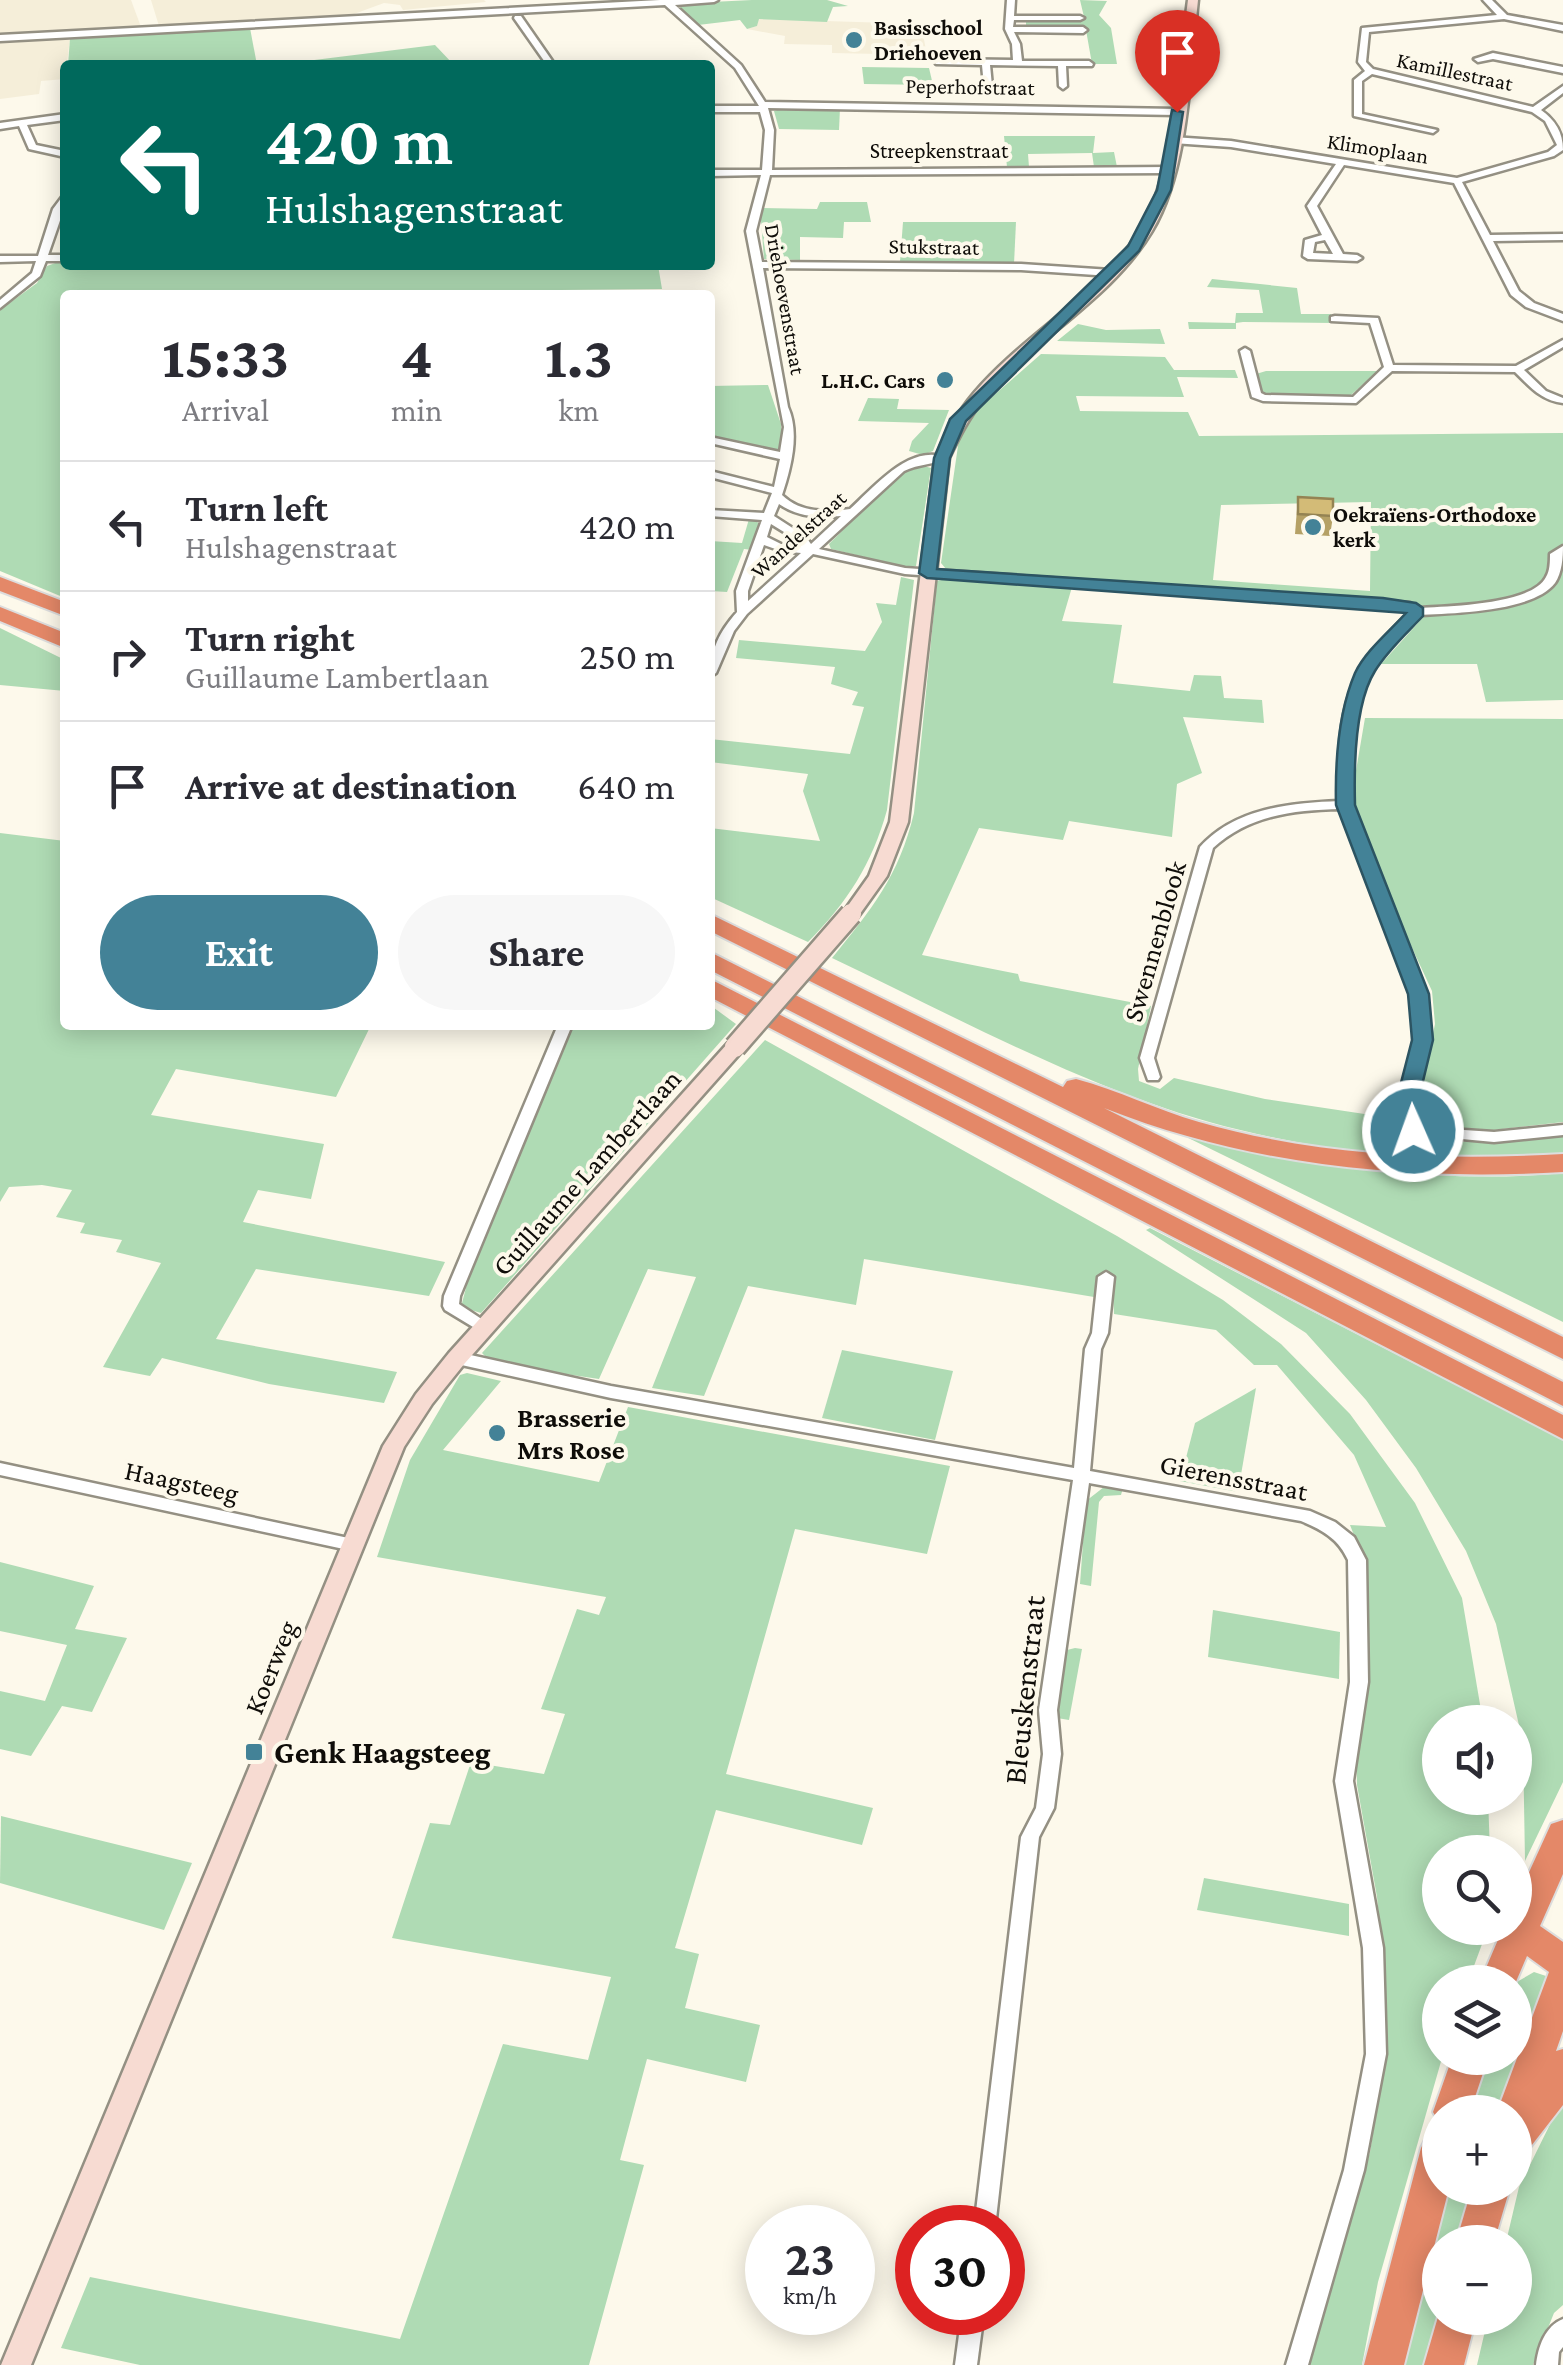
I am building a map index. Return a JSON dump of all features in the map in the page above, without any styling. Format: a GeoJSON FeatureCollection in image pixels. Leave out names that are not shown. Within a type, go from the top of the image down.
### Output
{"type":"FeatureCollection","features":[{"type":"Feature","properties":{"kind":"highway"},"geometry":{"type":"LineString","coordinates":[[0,583],[60,608]]}},
{"type":"Feature","properties":{"kind":"highway"},"geometry":{"type":"LineString","coordinates":[[0,613],[60,640]]}},
{"type":"Feature","properties":{"kind":"highway"},"geometry":{"type":"LineString","coordinates":[[715,923],[1563,1349]]}},
{"type":"Feature","properties":{"kind":"highway"},"geometry":{"type":"LineString","coordinates":[[715,963],[1563,1395]]}},
{"type":"Feature","properties":{"kind":"highway"},"geometry":{"type":"LineString","coordinates":[[715,990],[1563,1428]]}},
{"type":"Feature","properties":{"kind":"highway"},"geometry":{"type":"LineString","coordinates":[[953,1042],[1014,1060],[1186,1128],[1243,1143],[1382,1162],[1460,1166],[1563,1163]]}},
{"type":"Feature","properties":{"kind":"highway"},"geometry":{"type":"LineString","coordinates":[[1532,1903],[1563,1834]]}},
{"type":"Feature","properties":{"kind":"highway"},"geometry":{"type":"LineString","coordinates":[[1532,1932],[1563,1936]]}},
{"type":"Feature","properties":{"kind":"highway"},"geometry":{"type":"LineString","coordinates":[[1532,1939],[1563,1962]]}},
{"type":"Feature","properties":{"kind":"highway"},"geometry":{"type":"LineString","coordinates":[[1522,2095],[1563,1980]]}},
{"type":"Feature","properties":{"kind":"highway"},"geometry":{"type":"LineString","coordinates":[[1532,2116],[1549,2095],[1563,2065]]}},
{"type":"Feature","properties":{"kind":"highway"},"geometry":{"type":"LineString","coordinates":[[1384,2365],[1425,2205]]}},
{"type":"Feature","properties":{"kind":"highway"},"geometry":{"type":"LineString","coordinates":[[1444,2365],[1452,2335]]}},
{"type":"Feature","properties":{"kind":"street"},"geometry":{"type":"LineString","coordinates":[[0,38],[714,0]]}},
{"type":"Feature","properties":{"kind":"street"},"geometry":{"type":"LineString","coordinates":[[1011,0],[1009,30],[1016,44],[1018,63]]}},
{"type":"Feature","properties":{"kind":"street","name":"Guillaume Lambertlaan"},"geometry":{"type":"LineString","coordinates":[[483,1328],[852,914],[878,876],[899,822],[942,458],[958,419],[970,405],[1111,273],[1147,229],[1168,170],[1194,0]]}},
{"type":"Feature","properties":{"kind":"street"},"geometry":{"type":"LineString","coordinates":[[1487,0],[1504,18],[1563,28]]}},
{"type":"Feature","properties":{"kind":"street"},"geometry":{"type":"LineString","coordinates":[[666,1],[744,74],[763,107]]}},
{"type":"Feature","properties":{"kind":"street"},"geometry":{"type":"LineString","coordinates":[[518,18],[548,60]]}},
{"type":"Feature","properties":{"kind":"street"},"geometry":{"type":"LineString","coordinates":[[1008,18],[1080,18]]}},
{"type":"Feature","properties":{"kind":"street","name":"Kamillestraat"},"geometry":{"type":"LineString","coordinates":[[1457,181],[1561,148],[1549,120],[1536,110],[1370,71],[1362,62],[1366,30],[1504,18]]}},
{"type":"Feature","properties":{"kind":"street"},"geometry":{"type":"LineString","coordinates":[[1009,30],[1083,30]]}},
{"type":"Feature","properties":{"kind":"street","name":"Kamillestraat"},"geometry":{"type":"LineString","coordinates":[[1478,59],[1493,56],[1563,70]]}},
{"type":"Feature","properties":{"kind":"street"},"geometry":{"type":"LineString","coordinates":[[939,62],[1090,64]]}},
{"type":"Feature","properties":{"kind":"street"},"geometry":{"type":"LineString","coordinates":[[986,63],[988,86]]}},
{"type":"Feature","properties":{"kind":"street"},"geometry":{"type":"LineString","coordinates":[[1062,64],[1063,86]]}},
{"type":"Feature","properties":{"kind":"street"},"geometry":{"type":"LineString","coordinates":[[1370,71],[1358,80],[1358,116],[1433,130]]}},
{"type":"Feature","properties":{"kind":"street","name":"Kamillestraat"},"geometry":{"type":"LineString","coordinates":[[1536,110],[1563,89]]}},
{"type":"Feature","properties":{"kind":"street","name":"Driehoevenstraat"},"geometry":{"type":"LineString","coordinates":[[742,612],[742,590],[787,457],[789,427],[756,265],[752,212],[766,171],[772,133],[763,107]]}},
{"type":"Feature","properties":{"kind":"street","name":"Peperhofstraat"},"geometry":{"type":"LineString","coordinates":[[715,109],[1177,112]]}},
{"type":"Feature","properties":{"kind":"street"},"geometry":{"type":"LineString","coordinates":[[0,126],[60,119]]}},
{"type":"Feature","properties":{"kind":"street"},"geometry":{"type":"LineString","coordinates":[[22,123],[32,148],[60,153]]}},
{"type":"Feature","properties":{"kind":"street","name":"Klimoplaan"},"geometry":{"type":"LineString","coordinates":[[1172,140],[1231,144],[1457,181],[1520,300],[1563,318]]}},
{"type":"Feature","properties":{"kind":"street"},"geometry":{"type":"LineString","coordinates":[[1339,257],[1312,206],[1342,162]]}},
{"type":"Feature","properties":{"kind":"street","name":"Streepkenstraat"},"geometry":{"type":"LineString","coordinates":[[715,173],[1168,170]]}},
{"type":"Feature","properties":{"kind":"street"},"geometry":{"type":"LineString","coordinates":[[0,305],[37,274],[60,205]]}},
{"type":"Feature","properties":{"kind":"street"},"geometry":{"type":"LineString","coordinates":[[1329,236],[1310,240],[1308,256],[1357,258]]}},
{"type":"Feature","properties":{"kind":"street"},"geometry":{"type":"LineString","coordinates":[[1488,238],[1563,236]]}},
{"type":"Feature","properties":{"kind":"street"},"geometry":{"type":"LineString","coordinates":[[0,259],[60,258]]}},
{"type":"Feature","properties":{"kind":"street","name":"Stukstraat"},"geometry":{"type":"LineString","coordinates":[[756,265],[1021,267],[1111,273]]}},
{"type":"Feature","properties":{"kind":"street"},"geometry":{"type":"LineString","coordinates":[[1335,319],[1374,320],[1389,368]]}},
{"type":"Feature","properties":{"kind":"street"},"geometry":{"type":"LineString","coordinates":[[1245,350],[1256,395],[1272,401],[1356,400],[1389,368],[1518,369],[1563,343]]}},
{"type":"Feature","properties":{"kind":"street"},"geometry":{"type":"LineString","coordinates":[[1518,369],[1542,393],[1560,401]]}},
{"type":"Feature","properties":{"kind":"street"},"geometry":{"type":"LineString","coordinates":[[715,441],[787,457]]}},
{"type":"Feature","properties":{"kind":"street","name":"Wandelstraat"},"geometry":{"type":"LineString","coordinates":[[715,661],[728,630],[742,612],[851,512],[909,464],[942,458]]}},
{"type":"Feature","properties":{"kind":"street"},"geometry":{"type":"LineString","coordinates":[[715,475],[777,493],[785,506],[801,512],[851,512]]}},
{"type":"Feature","properties":{"kind":"street"},"geometry":{"type":"LineString","coordinates":[[715,513],[769,518],[801,538],[810,550]]}},
{"type":"Feature","properties":{"kind":"street"},"geometry":{"type":"LineString","coordinates":[[760,539],[781,548],[927,573],[1383,603],[1410,606],[1416,612]]}},
{"type":"Feature","properties":{"kind":"street"},"geometry":{"type":"LineString","coordinates":[[1563,549],[1556,554],[1554,574],[1547,585],[1525,597],[1416,612],[1365,671],[1349,730],[1346,805],[1418,994],[1422,1040],[1405,1110],[1413,1131],[1494,1137],[1563,1130]]}},
{"type":"Feature","properties":{"kind":"street","name":"Swennenblook"},"geometry":{"type":"LineString","coordinates":[[1153,1077],[1147,1058],[1207,846],[1218,834],[1263,815],[1346,805]]}},
{"type":"Feature","properties":{"kind":"street"},"geometry":{"type":"LineString","coordinates":[[483,1328],[458,1314],[451,1306],[452,1296],[562,1030]]}},
{"type":"Feature","properties":{"kind":"street","name":"Bleuskenstraat"},"geometry":{"type":"LineString","coordinates":[[987,2205],[1030,1836],[1045,1808],[1052,1754],[1048,1710],[1080,1478],[1092,1349],[1100,1333],[1106,1277]]}},
{"type":"Feature","properties":{"kind":"street","name":"Koerweg"},"geometry":{"type":"LineString","coordinates":[[16,2365],[394,1446],[424,1398],[483,1328]]}},
{"type":"Feature","properties":{"kind":"street","name":"Gierensstraat"},"geometry":{"type":"LineString","coordinates":[[456,1358],[574,1385],[1304,1515],[1330,1526],[1348,1541],[1358,1560],[1359,1682],[1344,1781],[1373,1948],[1376,2054],[1350,2186],[1297,2365]]}},
{"type":"Feature","properties":{"kind":"street","name":"Haagsteeg"},"geometry":{"type":"LineString","coordinates":[[0,1469],[352,1545]]}},
{"type":"Feature","properties":{"kind":"street"},"geometry":{"type":"LineString","coordinates":[[1547,2365],[1549,2350],[1563,2329]]}},
{"type":"Feature","properties":{"kind":"street"},"geometry":{"type":"LineString","coordinates":[[966,2365],[969,2335]]}},
{"type":"Feature","properties":{"kind":"shaded area"},"geometry":{"type":"Polygon","coordinates":[[[0,0],[131,0],[141,27],[0,35],[0,0]]]}},
{"type":"Feature","properties":{"kind":"shaded area"},"geometry":{"type":"Polygon","coordinates":[[[151,0],[486,2],[403,10],[400,5],[384,3],[354,14],[364,16],[159,26],[151,0]]]}},
{"type":"Feature","properties":{"kind":"shaded area","name":"Basisschool Driehoeven"},"geometry":{"type":"Polygon","coordinates":[[[758,19],[921,24],[927,55],[832,53],[832,45],[784,44],[785,36],[747,29],[757,26],[758,19]]]}},
{"type":"Feature","properties":{"kind":"shaded area"},"geometry":{"type":"Polygon","coordinates":[[[70,38],[67,60],[60,60],[60,79],[41,81],[39,94],[0,99],[0,42],[70,38]]]}},
{"type":"Feature","properties":{"kind":"green space"},"geometry":{"type":"Polygon","coordinates":[[[752,0],[827,0],[848,6],[833,7],[827,22],[759,19],[757,26],[747,29],[740,20],[698,25],[680,7],[752,0]]]}},
{"type":"Feature","properties":{"kind":"green space"},"geometry":{"type":"Polygon","coordinates":[[[1080,0],[1107,1],[1099,15],[1111,28],[1117,64],[1092,64],[1086,30],[1026,25],[1080,19],[1084,17],[1080,0]]]}},
{"type":"Feature","properties":{"kind":"green space"},"geometry":{"type":"Polygon","coordinates":[[[250,28],[256,60],[68,60],[70,38],[250,28]]]}},
{"type":"Feature","properties":{"kind":"green space"},"geometry":{"type":"Polygon","coordinates":[[[435,45],[449,60],[314,60],[435,45]]]}},
{"type":"Feature","properties":{"kind":"green space"},"geometry":{"type":"Polygon","coordinates":[[[862,67],[929,68],[933,85],[864,84],[862,67]]]}},
{"type":"Feature","properties":{"kind":"green space"},"geometry":{"type":"Polygon","coordinates":[[[840,108],[839,130],[779,129],[774,111],[840,108]]]}},
{"type":"Feature","properties":{"kind":"green space"},"geometry":{"type":"Polygon","coordinates":[[[1004,136],[1095,136],[1093,153],[1114,152],[1117,167],[1094,167],[1092,153],[1028,154],[1029,167],[1007,167],[1004,136]]]}},
{"type":"Feature","properties":{"kind":"green space"},"geometry":{"type":"Polygon","coordinates":[[[820,202],[867,202],[871,222],[844,222],[843,238],[800,237],[800,260],[764,259],[760,208],[817,209],[820,202]]]}},
{"type":"Feature","properties":{"kind":"green space"},"geometry":{"type":"Polygon","coordinates":[[[903,222],[1016,222],[1014,264],[900,262],[903,222]]]}},
{"type":"Feature","properties":{"kind":"green space"},"geometry":{"type":"Polygon","coordinates":[[[60,261],[60,270],[659,270],[662,289],[60,290],[60,596],[0,571],[0,310],[37,283],[47,266],[60,261]]]}},
{"type":"Feature","properties":{"kind":"green space"},"geometry":{"type":"Polygon","coordinates":[[[1212,279],[1297,288],[1301,314],[1331,314],[1334,323],[1243,322],[1236,323],[1236,329],[1189,329],[1188,322],[1235,323],[1236,313],[1263,313],[1259,290],[1207,287],[1212,279]]]}},
{"type":"Feature","properties":{"kind":"green space"},"geometry":{"type":"Polygon","coordinates":[[[1078,324],[1106,330],[1160,329],[1165,344],[1057,341],[1078,324]]]}},
{"type":"Feature","properties":{"kind":"green space"},"geometry":{"type":"Polygon","coordinates":[[[1041,354],[1165,357],[1174,370],[1235,370],[1238,378],[1177,377],[1184,397],[1076,396],[1080,411],[1188,412],[1199,436],[1563,433],[1563,545],[1551,551],[1548,575],[1534,588],[1486,602],[1421,608],[1406,601],[946,569],[941,563],[959,439],[977,410],[1041,354]],[[1371,502],[1221,505],[1213,580],[1370,591],[1371,502]]]}},
{"type":"Feature","properties":{"kind":"green space"},"geometry":{"type":"Polygon","coordinates":[[[1378,371],[1351,395],[1341,397],[1267,395],[1260,390],[1256,374],[1378,371]]]}},
{"type":"Feature","properties":{"kind":"green space"},"geometry":{"type":"Polygon","coordinates":[[[768,385],[781,424],[782,449],[776,453],[715,440],[715,386],[768,385]]]}},
{"type":"Feature","properties":{"kind":"green space"},"geometry":{"type":"Polygon","coordinates":[[[868,398],[899,399],[897,409],[949,410],[933,451],[923,455],[909,451],[912,441],[929,423],[858,421],[868,398]]]}},
{"type":"Feature","properties":{"kind":"green space"},"geometry":{"type":"Polygon","coordinates":[[[920,465],[931,468],[916,566],[831,549],[829,544],[872,499],[897,477],[920,465]]]}},
{"type":"Feature","properties":{"kind":"green space"},"geometry":{"type":"Polygon","coordinates":[[[749,519],[762,524],[753,550],[744,549],[727,592],[715,591],[715,541],[742,543],[749,519]]]}},
{"type":"Feature","properties":{"kind":"green space"},"geometry":{"type":"Polygon","coordinates":[[[1563,557],[1563,700],[1486,702],[1477,664],[1381,664],[1427,613],[1528,599],[1557,584],[1563,557]]]}},
{"type":"Feature","properties":{"kind":"green space"},"geometry":{"type":"Polygon","coordinates":[[[901,577],[914,580],[887,810],[874,848],[856,882],[808,942],[715,899],[715,829],[820,841],[803,791],[808,774],[715,763],[715,740],[850,754],[864,707],[852,705],[858,692],[831,684],[835,667],[736,658],[739,640],[865,651],[882,622],[876,603],[896,605],[901,577]]]}},
{"type":"Feature","properties":{"kind":"green space"},"geometry":{"type":"Polygon","coordinates":[[[951,578],[1072,587],[1062,621],[1122,625],[1113,683],[1190,691],[1194,675],[1221,676],[1224,698],[1262,700],[1264,723],[1183,717],[1202,773],[1177,784],[1172,837],[1069,821],[1063,840],[979,828],[922,955],[1018,974],[1020,981],[1151,1006],[1139,1081],[1160,1089],[1174,1078],[1265,1099],[1391,1118],[1399,1138],[1446,1143],[1563,1135],[1563,1153],[1461,1158],[1407,1156],[1301,1143],[1198,1119],[1069,1071],[832,958],[882,891],[908,835],[914,813],[937,581],[951,578]]]}},
{"type":"Feature","properties":{"kind":"green space"},"geometry":{"type":"Polygon","coordinates":[[[0,628],[60,658],[60,691],[0,685],[0,628]]]}},
{"type":"Feature","properties":{"kind":"green space"},"geometry":{"type":"Polygon","coordinates":[[[1365,718],[1563,719],[1563,1122],[1485,1131],[1448,1127],[1418,1104],[1435,1024],[1432,991],[1388,896],[1352,794],[1365,718]]]}},
{"type":"Feature","properties":{"kind":"green space"},"geometry":{"type":"Polygon","coordinates":[[[0,833],[60,840],[60,1030],[369,1030],[336,1097],[176,1069],[151,1115],[324,1144],[311,1199],[258,1190],[243,1222],[445,1262],[429,1296],[256,1269],[216,1339],[397,1372],[384,1403],[269,1384],[162,1358],[150,1376],[103,1367],[161,1263],[116,1252],[122,1240],[80,1233],[85,1223],[56,1217],[72,1190],[42,1185],[9,1187],[0,1202],[0,833]]]}},
{"type":"Feature","properties":{"kind":"green space"},"geometry":{"type":"Polygon","coordinates":[[[715,1009],[736,1024],[481,1313],[461,1307],[468,1280],[571,1030],[715,1030],[715,1009]]]}},
{"type":"Feature","properties":{"kind":"green space"},"geometry":{"type":"Polygon","coordinates":[[[765,1040],[1117,1236],[1223,1300],[1281,1344],[1350,1414],[1415,1503],[1462,1598],[1480,1705],[1422,1705],[1422,1815],[1489,1815],[1489,1835],[1422,1835],[1422,1945],[1482,1945],[1474,1965],[1422,1965],[1422,2075],[1437,2075],[1431,2095],[1422,2095],[1422,2128],[1378,2282],[1362,2365],[1310,2365],[1370,2152],[1386,2051],[1386,1990],[1377,1897],[1357,1785],[1356,1752],[1369,1687],[1367,1568],[1350,1525],[1386,1527],[1354,1455],[1277,1365],[1254,1365],[1216,1330],[1114,1314],[1112,1277],[1099,1274],[1094,1297],[864,1259],[856,1305],[748,1286],[704,1396],[652,1388],[696,1277],[648,1269],[599,1379],[504,1365],[491,1362],[482,1353],[765,1040]]]}},
{"type":"Feature","properties":{"kind":"green space"},"geometry":{"type":"Polygon","coordinates":[[[1172,1130],[1317,1161],[1415,1174],[1563,1173],[1563,1322],[1172,1130]]]}},
{"type":"Feature","properties":{"kind":"green space"},"geometry":{"type":"Polygon","coordinates":[[[1150,1228],[1563,1440],[1563,1782],[1532,1846],[1532,1835],[1525,1835],[1524,1815],[1532,1815],[1532,1705],[1514,1705],[1496,1624],[1466,1551],[1416,1468],[1366,1400],[1306,1333],[1146,1230],[1150,1228]]]}},
{"type":"Feature","properties":{"kind":"green space"},"geometry":{"type":"Polygon","coordinates":[[[842,1350],[953,1371],[935,1440],[822,1418],[842,1350]]]}},
{"type":"Feature","properties":{"kind":"green space"},"geometry":{"type":"Polygon","coordinates":[[[460,1375],[501,1381],[443,1450],[599,1482],[628,1407],[950,1466],[927,1554],[795,1529],[726,1774],[873,1808],[862,1845],[716,1810],[675,1948],[699,1954],[685,2008],[760,2025],[746,2082],[647,2059],[620,2160],[644,2165],[589,2365],[140,2365],[61,2348],[90,2277],[400,2339],[503,2044],[588,2060],[611,1977],[392,1938],[430,1823],[450,1825],[471,1762],[544,1774],[565,1714],[541,1709],[577,1609],[599,1615],[606,1597],[377,1557],[410,1460],[460,1375]]]}},
{"type":"Feature","properties":{"kind":"green space"},"geometry":{"type":"Polygon","coordinates":[[[1256,1388],[1238,1492],[1180,1481],[1195,1423],[1256,1388]]]}},
{"type":"Feature","properties":{"kind":"green space"},"geometry":{"type":"Polygon","coordinates":[[[1104,1487],[1123,1488],[1121,1495],[1104,1496],[1099,1502],[1091,1586],[1080,1584],[1086,1501],[1104,1487]]]}},
{"type":"Feature","properties":{"kind":"green space"},"geometry":{"type":"Polygon","coordinates":[[[0,1562],[94,1586],[75,1629],[127,1638],[92,1712],[62,1706],[31,1756],[0,1749],[0,1691],[45,1701],[67,1645],[0,1631],[0,1562]]]}},
{"type":"Feature","properties":{"kind":"green space"},"geometry":{"type":"Polygon","coordinates":[[[1213,1610],[1340,1632],[1339,1679],[1208,1657],[1213,1610]]]}},
{"type":"Feature","properties":{"kind":"green space"},"geometry":{"type":"Polygon","coordinates":[[[1082,1649],[1069,1720],[1057,1718],[1067,1650],[1082,1649]]]}},
{"type":"Feature","properties":{"kind":"green space"},"geometry":{"type":"Polygon","coordinates":[[[1,1816],[192,1863],[164,1930],[0,1883],[1,1816]]]}},
{"type":"Feature","properties":{"kind":"green space"},"geometry":{"type":"Polygon","coordinates":[[[1204,1878],[1349,1904],[1349,1936],[1197,1910],[1204,1878]]]}},
{"type":"Feature","properties":{"kind":"green space"},"geometry":{"type":"Polygon","coordinates":[[[1532,1973],[1549,1977],[1532,2026],[1532,1973]]]}},
{"type":"Feature","properties":{"kind":"green space"},"geometry":{"type":"Polygon","coordinates":[[[1480,2075],[1515,2075],[1508,2095],[1472,2095],[1480,2075]]]}},
{"type":"Feature","properties":{"kind":"green space"},"geometry":{"type":"Polygon","coordinates":[[[1563,2098],[1563,2305],[1554,2313],[1533,2365],[1477,2365],[1484,2335],[1532,2335],[1532,2225],[1510,2225],[1515,2205],[1532,2205],[1532,2161],[1563,2098]]]}},
{"type":"Feature","properties":{"kind":"green space"},"geometry":{"type":"Polygon","coordinates":[[[1442,2205],[1471,2205],[1464,2225],[1437,2225],[1442,2205]]]}},
{"type":"Feature","properties":{"kind":"green space"},"geometry":{"type":"Polygon","coordinates":[[[1422,2282],[1422,2335],[1434,2335],[1427,2365],[1401,2365],[1422,2282]]]}},
{"type":"Feature","properties":{"kind":"building"},"geometry":{"type":"Polygon","coordinates":[[[1298,497],[1333,499],[1333,516],[1298,514],[1298,497]]]}},
{"type":"Feature","properties":{"kind":"place","name":"Basisschool Driehoeven"},"geometry":{"type":"Point","coordinates":[854,40]}},
{"type":"Feature","properties":{"kind":"place","name":"L.H.C. Cars"},"geometry":{"type":"Point","coordinates":[945,380]}},
{"type":"Feature","properties":{"kind":"place","name":"Oekraïens-Orthodoxe kerk"},"geometry":{"type":"Point","coordinates":[1313,527]}},
{"type":"Feature","properties":{"kind":"place","name":"Brasserie Mrs Rose"},"geometry":{"type":"Point","coordinates":[497,1433]}},
{"type":"Feature","properties":{"kind":"place","name":"Genk Haagsteeg"},"geometry":{"type":"Point","coordinates":[254,1752]}},
{"type":"Feature","properties":{"kind":"route"},"geometry":{"type":"LineString","coordinates":[[1177,112],[1164,190],[1153,218],[1134,248],[958,419],[942,458],[927,573],[1383,603],[1410,606],[1416,612],[1365,671],[1349,730],[1345,779],[1346,805],[1418,994],[1422,1040],[1405,1110],[1413,1131]]}}]}
